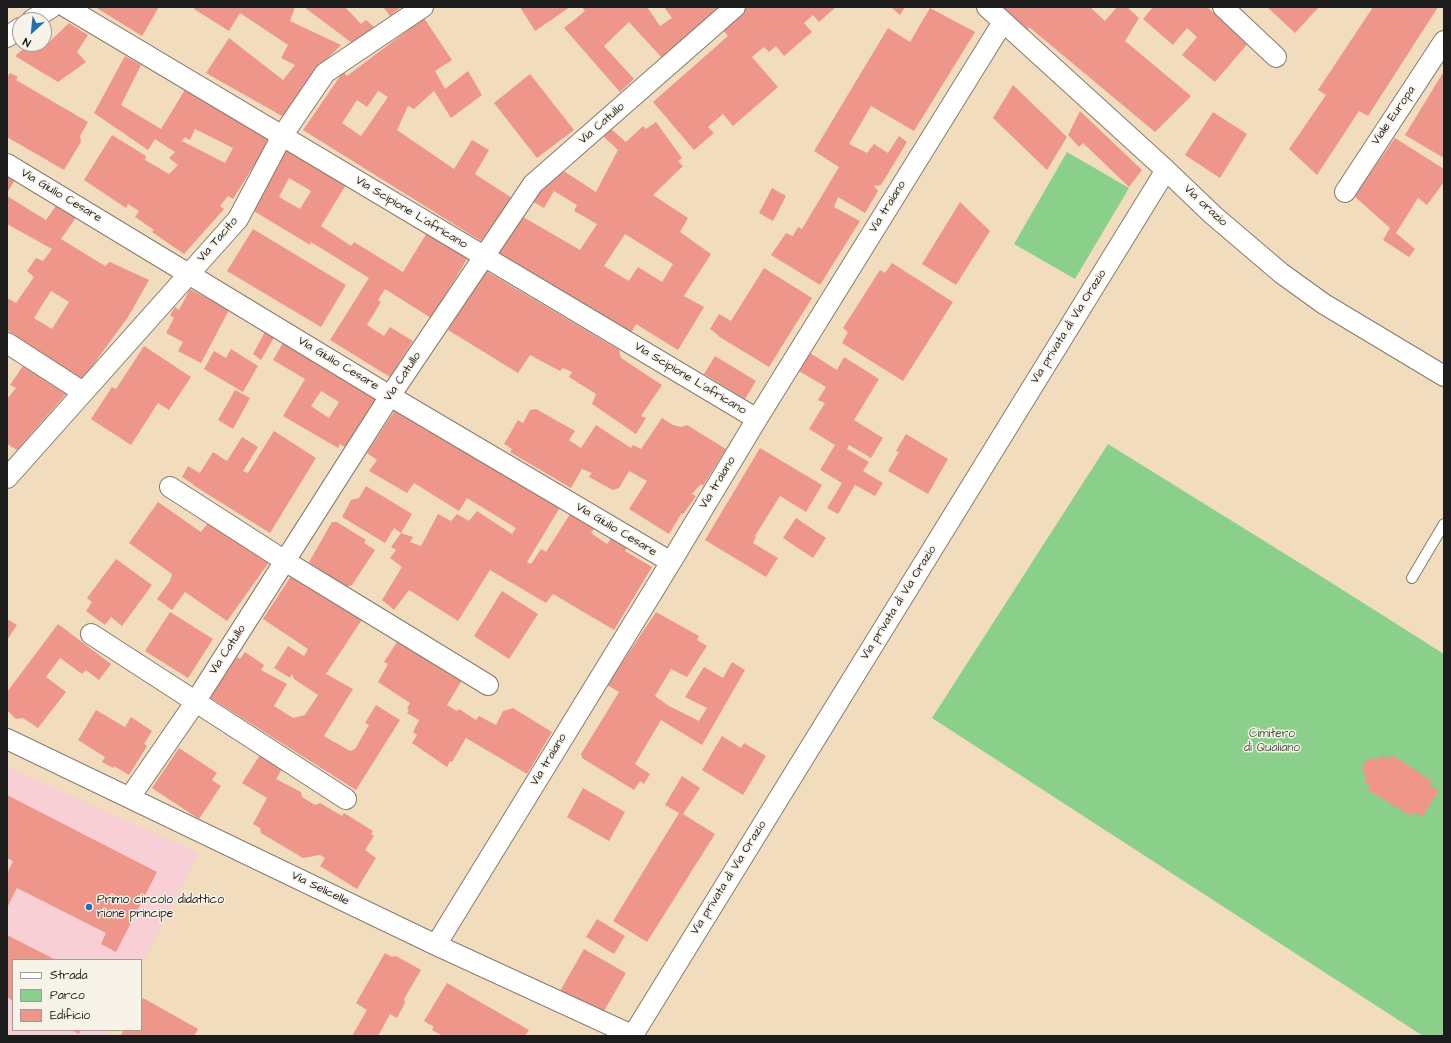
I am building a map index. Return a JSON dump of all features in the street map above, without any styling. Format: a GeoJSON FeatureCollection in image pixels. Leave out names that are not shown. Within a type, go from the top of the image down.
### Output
{"type":"FeatureCollection","features":[{"type":"Feature","properties":{"kind":"street","name":"Via Scipione L'africano"},"geometry":{"type":"LineString","coordinates":[[66,7],[757,419]]}},
{"type":"Feature","properties":{"kind":"street","name":"Via Tacito"},"geometry":{"type":"LineString","coordinates":[[7,478],[188,273],[238,219],[282,136],[325,73],[423,7]]}},
{"type":"Feature","properties":{"kind":"street","name":"Via Catullo"},"geometry":{"type":"LineString","coordinates":[[130,798],[195,702],[390,396],[533,184],[735,7]]}},
{"type":"Feature","properties":{"kind":"street","name":"Via orazio"},"geometry":{"type":"LineString","coordinates":[[987,7],[1213,214],[1281,273],[1324,304],[1444,376]]}},
{"type":"Feature","properties":{"kind":"street"},"geometry":{"type":"LineString","coordinates":[[1223,7],[1276,57]]}},
{"type":"Feature","properties":{"kind":"street","name":"Via traiano"},"geometry":{"type":"LineString","coordinates":[[436,945],[757,419],[1003,22]]}},
{"type":"Feature","properties":{"kind":"street","name":"Viale Europa"},"geometry":{"type":"LineString","coordinates":[[1344,192],[1444,41]]}},
{"type":"Feature","properties":{"kind":"street","name":"Via Giulio Cesare"},"geometry":{"type":"LineString","coordinates":[[7,164],[390,396],[670,562]]}},
{"type":"Feature","properties":{"kind":"street","name":"Via privata di Via Orazio"},"geometry":{"type":"LineString","coordinates":[[633,1036],[1166,170]]}},
{"type":"Feature","properties":{"kind":"street"},"geometry":{"type":"LineString","coordinates":[[7,343],[83,392]]}},
{"type":"Feature","properties":{"kind":"street"},"geometry":{"type":"LineString","coordinates":[[170,487],[285,561],[488,685]]}},
{"type":"Feature","properties":{"kind":"street"},"geometry":{"type":"LineString","coordinates":[[91,634],[346,799]]}},
{"type":"Feature","properties":{"kind":"street","name":"Via Selicelle"},"geometry":{"type":"LineString","coordinates":[[7,739],[436,945],[633,1036]]}},
{"type":"Feature","properties":{"kind":"lane"},"geometry":{"type":"LineString","coordinates":[[1412,578],[1444,524]]}},
{"type":"Feature","properties":{"kind":"shaded area","name":"Primo circolo didattico rione principe"},"geometry":{"type":"Polygon","coordinates":[[[7,767],[199,853],[142,964],[142,959],[12,959],[12,1031],[108,1031],[105,1036],[7,1036],[7,767]]]}},
{"type":"Feature","properties":{"kind":"green space"},"geometry":{"type":"Polygon","coordinates":[[[1067,152],[1129,188],[1075,279],[1014,244],[1067,152]]]}},
{"type":"Feature","properties":{"kind":"green space","name":"Cimitero di Qualiano"},"geometry":{"type":"Polygon","coordinates":[[[1108,444],[1444,654],[1444,1036],[1423,1036],[932,718],[1108,444]]]}},
{"type":"Feature","properties":{"kind":"building"},"geometry":{"type":"Polygon","coordinates":[[[95,7],[159,7],[142,36],[95,7]]]}},
{"type":"Feature","properties":{"kind":"building"},"geometry":{"type":"Polygon","coordinates":[[[195,7],[295,7],[290,21],[341,45],[323,63],[289,120],[206,73],[229,38],[283,80],[295,65],[281,58],[288,45],[240,13],[229,31],[194,9],[195,7]]]}},
{"type":"Feature","properties":{"kind":"building"},"geometry":{"type":"Polygon","coordinates":[[[304,7],[345,7],[361,24],[366,20],[374,27],[352,43],[304,7]]]}},
{"type":"Feature","properties":{"kind":"building"},"geometry":{"type":"Polygon","coordinates":[[[383,7],[401,7],[390,16],[383,7]]]}},
{"type":"Feature","properties":{"kind":"building"},"geometry":{"type":"Polygon","coordinates":[[[520,7],[570,7],[535,31],[520,7]]]}},
{"type":"Feature","properties":{"kind":"building"},"geometry":{"type":"Polygon","coordinates":[[[582,7],[647,7],[660,26],[672,18],[664,7],[724,7],[663,59],[629,22],[604,46],[634,79],[620,92],[564,28],[585,11],[582,7]]]}},
{"type":"Feature","properties":{"kind":"building"},"geometry":{"type":"Polygon","coordinates":[[[745,7],[836,7],[819,22],[813,15],[804,23],[812,32],[784,56],[776,46],[769,52],[764,47],[752,57],[778,87],[733,126],[723,114],[708,127],[714,133],[694,150],[653,102],[728,36],[721,28],[745,7]]]}},
{"type":"Feature","properties":{"kind":"building"},"geometry":{"type":"Polygon","coordinates":[[[891,7],[905,7],[900,15],[891,7]]]}},
{"type":"Feature","properties":{"kind":"building"},"geometry":{"type":"Polygon","coordinates":[[[1002,7],[1090,7],[1105,21],[1117,7],[1127,7],[1139,18],[1125,41],[1191,96],[1155,132],[1029,27],[1027,31],[1002,7]]]}},
{"type":"Feature","properties":{"kind":"building"},"geometry":{"type":"Polygon","coordinates":[[[1153,7],[1207,7],[1249,42],[1215,82],[1182,55],[1197,37],[1187,28],[1173,45],[1143,19],[1153,7]]]}},
{"type":"Feature","properties":{"kind":"building"},"geometry":{"type":"Polygon","coordinates":[[[1267,7],[1319,7],[1295,33],[1267,7]]]}},
{"type":"Feature","properties":{"kind":"building"},"geometry":{"type":"Polygon","coordinates":[[[1373,7],[1438,7],[1368,116],[1359,111],[1317,175],[1289,149],[1326,95],[1318,90],[1373,7]]]}},
{"type":"Feature","properties":{"kind":"building"},"geometry":{"type":"Polygon","coordinates":[[[930,8],[975,32],[914,131],[871,106],[849,144],[867,153],[874,144],[888,153],[899,136],[907,142],[881,185],[874,186],[878,191],[865,213],[838,197],[834,207],[860,221],[820,285],[771,255],[786,233],[793,236],[798,227],[802,229],[839,167],[814,151],[888,28],[910,42],[930,8]]]}},
{"type":"Feature","properties":{"kind":"building"},"geometry":{"type":"Polygon","coordinates":[[[424,18],[452,60],[435,71],[445,89],[468,71],[482,95],[451,118],[434,91],[414,109],[408,106],[397,130],[454,169],[472,140],[489,150],[475,174],[512,198],[481,241],[303,130],[343,72],[347,76],[424,18]],[[378,91],[367,107],[357,100],[342,123],[361,136],[388,97],[378,91]]]}},
{"type":"Feature","properties":{"kind":"building"},"geometry":{"type":"Polygon","coordinates":[[[69,23],[88,35],[77,52],[86,62],[58,82],[15,56],[20,52],[52,52],[52,39],[69,23]]]}},
{"type":"Feature","properties":{"kind":"building"},"geometry":{"type":"Polygon","coordinates":[[[125,56],[141,65],[121,105],[161,129],[186,88],[271,138],[233,199],[228,196],[220,206],[224,209],[184,254],[152,232],[154,230],[135,217],[139,211],[128,204],[126,208],[84,180],[112,135],[146,156],[145,160],[169,174],[178,165],[169,158],[175,152],[155,139],[148,150],[94,113],[125,56]],[[195,129],[190,140],[185,137],[182,141],[225,163],[233,148],[195,129]]]}},
{"type":"Feature","properties":{"kind":"building"},"geometry":{"type":"Polygon","coordinates":[[[1444,71],[1444,155],[1442,157],[1405,135],[1444,71]]]}},
{"type":"Feature","properties":{"kind":"building"},"geometry":{"type":"Polygon","coordinates":[[[10,73],[18,77],[16,80],[88,122],[80,136],[81,142],[64,170],[7,137],[7,75],[8,76],[10,73]]]}},
{"type":"Feature","properties":{"kind":"building"},"geometry":{"type":"Polygon","coordinates":[[[530,74],[574,130],[537,158],[494,103],[530,74]]]}},
{"type":"Feature","properties":{"kind":"building"},"geometry":{"type":"Polygon","coordinates":[[[1013,85],[1067,137],[1047,170],[993,118],[1013,85]]]}},
{"type":"Feature","properties":{"kind":"building"},"geometry":{"type":"Polygon","coordinates":[[[1080,111],[1142,170],[1129,187],[1083,143],[1079,147],[1068,135],[1080,111]]]}},
{"type":"Feature","properties":{"kind":"building"},"geometry":{"type":"Polygon","coordinates":[[[1213,112],[1247,134],[1220,178],[1185,155],[1213,112]]]}},
{"type":"Feature","properties":{"kind":"building"},"geometry":{"type":"Polygon","coordinates":[[[656,122],[682,158],[678,161],[683,166],[653,195],[688,218],[680,232],[711,254],[684,296],[704,307],[678,350],[636,324],[631,333],[493,252],[518,214],[580,250],[597,224],[574,211],[577,205],[554,191],[544,208],[532,201],[542,183],[559,168],[596,192],[618,150],[602,135],[609,127],[626,142],[643,126],[646,129],[656,122]],[[625,234],[604,266],[629,281],[638,267],[662,282],[673,264],[625,234]]]}},
{"type":"Feature","properties":{"kind":"building"},"geometry":{"type":"Polygon","coordinates":[[[1395,138],[1444,169],[1444,182],[1427,205],[1418,198],[1396,233],[1415,249],[1409,257],[1383,240],[1390,228],[1354,196],[1395,138]]]}},
{"type":"Feature","properties":{"kind":"building"},"geometry":{"type":"Polygon","coordinates":[[[287,147],[347,183],[321,226],[351,246],[354,242],[403,272],[428,231],[469,256],[431,318],[385,289],[378,300],[381,302],[367,325],[384,336],[390,327],[413,341],[390,377],[330,340],[369,278],[311,242],[310,245],[249,208],[287,147]],[[289,178],[279,197],[300,209],[311,191],[289,178]]]}},
{"type":"Feature","properties":{"kind":"building"},"geometry":{"type":"Polygon","coordinates":[[[7,169],[18,175],[7,193],[7,169]]]}},
{"type":"Feature","properties":{"kind":"building"},"geometry":{"type":"Polygon","coordinates":[[[772,188],[786,196],[773,221],[759,213],[772,188]]]}},
{"type":"Feature","properties":{"kind":"building"},"geometry":{"type":"Polygon","coordinates":[[[7,196],[46,220],[60,200],[79,213],[61,239],[105,266],[110,262],[149,280],[128,317],[82,380],[7,330],[7,298],[16,303],[34,277],[27,271],[36,258],[43,261],[52,249],[7,224],[7,196]],[[51,291],[34,318],[52,329],[69,302],[51,291]]]}},
{"type":"Feature","properties":{"kind":"building"},"geometry":{"type":"Polygon","coordinates":[[[960,202],[990,231],[956,285],[922,264],[960,202]]]}},
{"type":"Feature","properties":{"kind":"building"},"geometry":{"type":"Polygon","coordinates":[[[253,229],[346,285],[321,327],[227,271],[253,229]]]}},
{"type":"Feature","properties":{"kind":"building"},"geometry":{"type":"Polygon","coordinates":[[[892,263],[953,302],[903,381],[842,343],[848,332],[843,328],[880,270],[885,273],[892,263]]]}},
{"type":"Feature","properties":{"kind":"building"},"geometry":{"type":"Polygon","coordinates":[[[764,268],[812,298],[769,367],[718,336],[710,329],[719,314],[731,321],[764,268]]]}},
{"type":"Feature","properties":{"kind":"building"},"geometry":{"type":"Polygon","coordinates":[[[486,271],[619,350],[621,358],[662,385],[641,416],[646,418],[636,434],[592,404],[596,394],[569,377],[572,372],[563,368],[560,371],[530,355],[518,373],[448,330],[486,271]]]}},
{"type":"Feature","properties":{"kind":"building"},"geometry":{"type":"Polygon","coordinates":[[[190,289],[229,310],[201,363],[178,351],[183,342],[166,333],[174,318],[170,315],[175,307],[179,310],[190,289]]]}},
{"type":"Feature","properties":{"kind":"building"},"geometry":{"type":"Polygon","coordinates":[[[266,330],[275,336],[261,360],[253,354],[266,330]]]}},
{"type":"Feature","properties":{"kind":"building"},"geometry":{"type":"Polygon","coordinates":[[[284,341],[380,391],[346,448],[340,444],[338,448],[283,416],[305,379],[273,360],[284,341]],[[321,391],[311,406],[329,418],[339,402],[321,391]]]}},
{"type":"Feature","properties":{"kind":"building"},"geometry":{"type":"Polygon","coordinates":[[[144,346],[191,377],[169,410],[158,403],[131,445],[91,419],[112,387],[116,389],[144,346]]]}},
{"type":"Feature","properties":{"kind":"building"},"geometry":{"type":"Polygon","coordinates":[[[231,349],[258,366],[243,392],[204,369],[214,351],[226,358],[231,349]]]}},
{"type":"Feature","properties":{"kind":"building"},"geometry":{"type":"Polygon","coordinates":[[[810,353],[837,370],[844,357],[879,379],[854,420],[883,438],[871,458],[849,445],[847,449],[869,462],[863,471],[883,483],[875,496],[855,485],[838,514],[827,508],[842,483],[820,470],[835,445],[809,429],[825,403],[818,400],[826,387],[799,371],[810,353]]]}},
{"type":"Feature","properties":{"kind":"building"},"geometry":{"type":"Polygon","coordinates":[[[715,356],[756,381],[745,399],[704,374],[715,356]]]}},
{"type":"Feature","properties":{"kind":"building"},"geometry":{"type":"Polygon","coordinates":[[[23,366],[66,394],[17,450],[7,444],[7,399],[16,388],[10,385],[23,366]]]}},
{"type":"Feature","properties":{"kind":"building"},"geometry":{"type":"Polygon","coordinates":[[[235,390],[250,398],[233,429],[218,420],[235,390]]]}},
{"type":"Feature","properties":{"kind":"building"},"geometry":{"type":"Polygon","coordinates":[[[536,409],[575,431],[569,440],[581,448],[596,425],[631,448],[633,445],[641,449],[662,418],[673,425],[681,427],[687,425],[726,449],[703,486],[701,484],[692,494],[696,496],[684,513],[681,514],[669,534],[629,509],[647,481],[629,471],[619,488],[613,490],[589,477],[592,473],[582,469],[571,488],[510,452],[512,449],[504,444],[518,420],[523,423],[530,410],[536,409]]]}},
{"type":"Feature","properties":{"kind":"building"},"geometry":{"type":"Polygon","coordinates":[[[395,410],[562,504],[527,562],[531,564],[541,549],[546,552],[572,511],[595,527],[591,533],[607,544],[612,537],[628,546],[625,551],[652,567],[614,630],[553,594],[546,603],[490,570],[458,621],[409,590],[394,610],[382,600],[402,567],[390,558],[396,550],[391,547],[401,533],[413,537],[410,542],[421,546],[438,514],[451,521],[457,514],[469,521],[477,511],[512,534],[516,528],[467,498],[459,511],[414,483],[407,493],[369,471],[377,460],[367,453],[395,410]]]}},
{"type":"Feature","properties":{"kind":"building"},"geometry":{"type":"Polygon","coordinates":[[[274,431],[316,458],[270,533],[182,477],[188,466],[200,473],[213,452],[227,461],[242,437],[258,447],[243,471],[248,473],[274,431]]]}},
{"type":"Feature","properties":{"kind":"building"},"geometry":{"type":"Polygon","coordinates":[[[906,434],[948,459],[928,494],[888,471],[899,452],[896,451],[906,434]]]}},
{"type":"Feature","properties":{"kind":"building"},"geometry":{"type":"Polygon","coordinates":[[[760,448],[822,485],[806,512],[780,496],[755,536],[756,537],[753,543],[778,558],[766,577],[705,540],[760,448]]]}},
{"type":"Feature","properties":{"kind":"building"},"geometry":{"type":"Polygon","coordinates":[[[366,486],[412,514],[401,533],[394,528],[385,543],[342,517],[351,500],[359,498],[366,486]]]}},
{"type":"Feature","properties":{"kind":"building"},"geometry":{"type":"Polygon","coordinates":[[[158,502],[201,532],[211,519],[270,561],[227,621],[185,592],[172,610],[157,599],[170,581],[172,574],[129,543],[158,502]]]}},
{"type":"Feature","properties":{"kind":"building"},"geometry":{"type":"Polygon","coordinates":[[[796,518],[826,538],[813,558],[783,538],[796,518]]]}},
{"type":"Feature","properties":{"kind":"building"},"geometry":{"type":"Polygon","coordinates":[[[332,522],[337,522],[366,540],[364,543],[375,550],[352,585],[345,587],[309,562],[332,522]]]}},
{"type":"Feature","properties":{"kind":"building"},"geometry":{"type":"Polygon","coordinates":[[[116,559],[152,585],[122,626],[111,617],[105,625],[86,611],[92,602],[87,598],[116,559]]]}},
{"type":"Feature","properties":{"kind":"building"},"geometry":{"type":"Polygon","coordinates":[[[291,576],[363,618],[326,674],[353,689],[324,736],[350,751],[355,749],[369,725],[365,723],[376,705],[400,720],[356,790],[209,697],[237,657],[240,659],[245,652],[264,665],[261,670],[287,684],[274,706],[293,718],[305,715],[318,695],[294,679],[292,674],[290,678],[274,668],[288,646],[304,656],[308,649],[263,619],[291,576]]]}},
{"type":"Feature","properties":{"kind":"building"},"geometry":{"type":"Polygon","coordinates":[[[502,591],[538,614],[509,659],[474,636],[502,591]]]}},
{"type":"Feature","properties":{"kind":"building"},"geometry":{"type":"Polygon","coordinates":[[[170,612],[213,639],[188,678],[145,651],[170,612]]]}},
{"type":"Feature","properties":{"kind":"building"},"geometry":{"type":"Polygon","coordinates":[[[656,612],[699,636],[697,640],[707,646],[687,677],[671,669],[655,696],[669,706],[699,721],[707,708],[685,697],[704,667],[723,678],[732,662],[745,670],[702,745],[661,720],[635,764],[650,774],[644,784],[640,781],[634,790],[582,758],[581,754],[619,692],[607,685],[656,612]]]}},
{"type":"Feature","properties":{"kind":"building"},"geometry":{"type":"Polygon","coordinates":[[[7,619],[17,625],[7,640],[7,619]]]}},
{"type":"Feature","properties":{"kind":"building"},"geometry":{"type":"Polygon","coordinates":[[[58,624],[111,664],[99,680],[86,670],[82,674],[60,658],[46,677],[66,692],[38,728],[23,718],[16,719],[7,710],[7,692],[58,624]]]}},
{"type":"Feature","properties":{"kind":"building"},"geometry":{"type":"Polygon","coordinates":[[[397,642],[462,680],[447,705],[457,711],[459,709],[476,720],[479,716],[496,725],[503,711],[513,708],[552,732],[527,774],[466,738],[452,762],[450,761],[447,767],[412,743],[417,735],[413,732],[419,720],[407,713],[410,703],[378,682],[388,664],[384,662],[397,642]]]}},
{"type":"Feature","properties":{"kind":"building"},"geometry":{"type":"Polygon","coordinates":[[[96,710],[125,727],[131,717],[152,731],[144,744],[147,746],[129,775],[114,766],[113,768],[102,762],[105,757],[78,740],[96,710]]]}},
{"type":"Feature","properties":{"kind":"building"},"geometry":{"type":"Polygon","coordinates":[[[722,736],[741,748],[744,743],[766,756],[743,795],[702,770],[722,736]]]}},
{"type":"Feature","properties":{"kind":"building"},"geometry":{"type":"Polygon","coordinates":[[[179,748],[217,773],[212,780],[221,786],[199,819],[152,788],[179,748]]]}},
{"type":"Feature","properties":{"kind":"building"},"geometry":{"type":"Polygon","coordinates":[[[260,755],[282,769],[276,779],[301,792],[302,797],[315,805],[320,803],[342,816],[344,813],[373,831],[371,834],[374,836],[365,850],[376,858],[357,889],[320,866],[325,858],[320,855],[303,858],[261,833],[260,828],[253,824],[267,798],[242,783],[260,755]]]}},
{"type":"Feature","properties":{"kind":"building"},"geometry":{"type":"Polygon","coordinates":[[[1382,755],[1388,759],[1392,755],[1432,781],[1430,785],[1439,791],[1422,817],[1414,812],[1411,816],[1368,790],[1370,786],[1364,782],[1366,778],[1362,768],[1367,760],[1372,758],[1379,759],[1382,755]]]}},
{"type":"Feature","properties":{"kind":"building"},"geometry":{"type":"Polygon","coordinates":[[[682,776],[700,788],[683,814],[715,834],[647,942],[613,921],[679,813],[665,805],[682,776]]]}},
{"type":"Feature","properties":{"kind":"building"},"geometry":{"type":"Polygon","coordinates":[[[583,788],[625,812],[609,841],[567,817],[583,788]]]}},
{"type":"Feature","properties":{"kind":"building"},"geometry":{"type":"Polygon","coordinates":[[[7,795],[157,872],[116,952],[101,944],[106,933],[17,888],[7,908],[7,873],[13,861],[7,858],[7,795]]]}},
{"type":"Feature","properties":{"kind":"building"},"geometry":{"type":"Polygon","coordinates":[[[597,919],[625,936],[614,954],[586,937],[597,919]]]}},
{"type":"Feature","properties":{"kind":"building"},"geometry":{"type":"Polygon","coordinates":[[[7,935],[54,959],[12,959],[12,1000],[7,997],[7,935]]]}},
{"type":"Feature","properties":{"kind":"building"},"geometry":{"type":"Polygon","coordinates":[[[584,949],[626,973],[604,1011],[595,1007],[592,1012],[559,993],[584,949]]]}},
{"type":"Feature","properties":{"kind":"building"},"geometry":{"type":"Polygon","coordinates":[[[385,953],[392,957],[396,956],[421,970],[404,999],[405,1003],[397,1018],[390,1014],[378,1036],[352,1036],[367,1010],[356,1003],[385,953]]]}},
{"type":"Feature","properties":{"kind":"building"},"geometry":{"type":"Polygon","coordinates":[[[447,983],[529,1030],[525,1036],[443,1036],[432,1030],[434,1027],[424,1021],[447,983]]]}},
{"type":"Feature","properties":{"kind":"building"},"geometry":{"type":"Polygon","coordinates":[[[143,998],[198,1029],[194,1036],[120,1036],[123,1031],[142,1031],[143,998]]]}},
{"type":"Feature","properties":{"kind":"building"},"geometry":{"type":"Polygon","coordinates":[[[73,1031],[80,1031],[79,1034],[73,1031]]]}},
{"type":"Feature","properties":{"kind":"place","name":"Primo circolo didattico rione principe"},"geometry":{"type":"Point","coordinates":[89,907]}}]}
